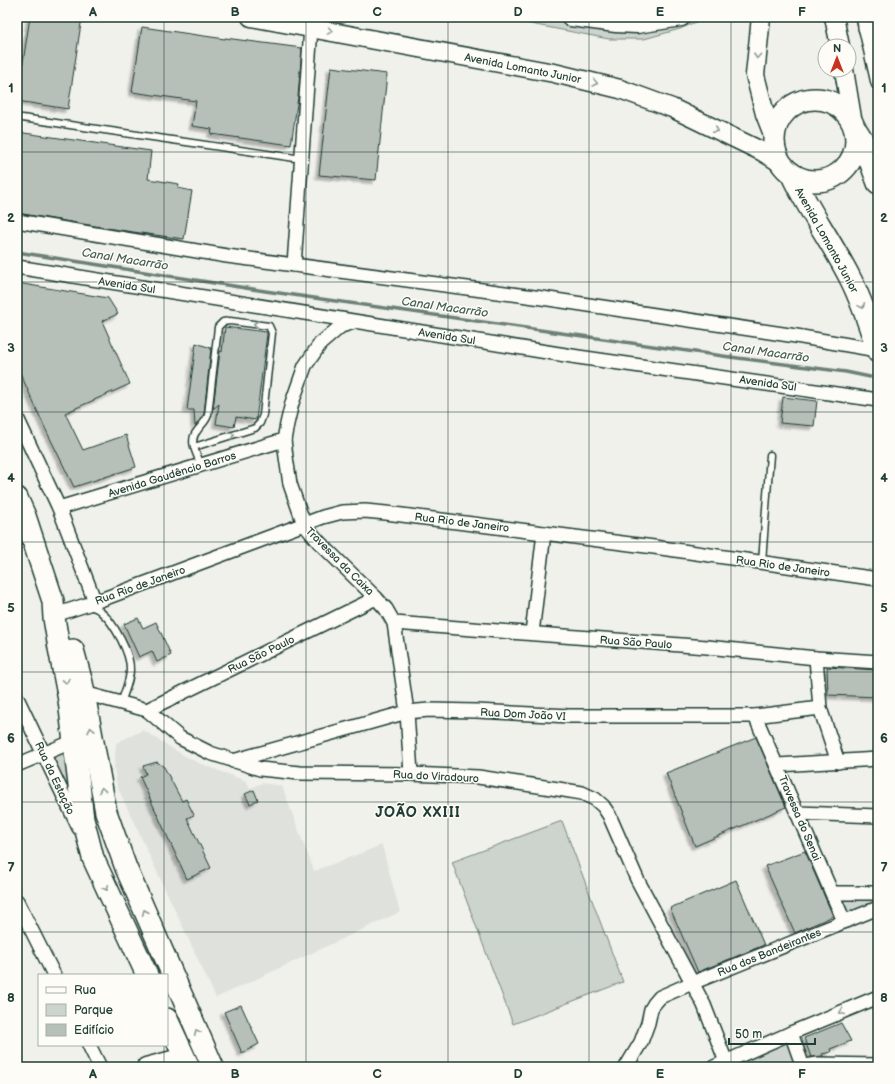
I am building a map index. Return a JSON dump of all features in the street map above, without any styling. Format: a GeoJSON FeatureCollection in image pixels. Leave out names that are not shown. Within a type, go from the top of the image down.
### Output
{"type":"FeatureCollection","features":[{"type":"Feature","properties":{"kind":"highway"},"geometry":{"type":"LineString","coordinates":[[853,124],[856,136],[856,149],[851,161],[842,171],[831,178],[818,181],[804,180],[786,168],[776,150],[774,137],[778,123],[786,112],[798,104],[811,100],[824,100],[836,105],[846,113],[853,124],[862,139],[878,183]]}},
{"type":"Feature","properties":{"kind":"highway","name":"Avenida Lomanto Junior"},"geometry":{"type":"LineString","coordinates":[[786,168],[850,278],[865,312],[878,351]]}},
{"type":"Feature","properties":{"kind":"highway"},"geometry":{"type":"LineString","coordinates":[[17,498],[25,516],[72,648],[84,693],[106,812],[126,868],[213,1067]]}},
{"type":"Feature","properties":{"kind":"highway"},"geometry":{"type":"LineString","coordinates":[[57,607],[55,625],[66,681],[84,819],[93,858],[147,974]]}},
{"type":"Feature","properties":{"kind":"highway"},"geometry":{"type":"LineString","coordinates":[[168,1021],[187,1062]]}},
{"type":"Feature","properties":{"kind":"main road","name":"Avenida Lomanto Junior"},"geometry":{"type":"LineString","coordinates":[[251,17],[554,73],[620,89],[672,108],[763,152],[786,168]]}},
{"type":"Feature","properties":{"kind":"main road"},"geometry":{"type":"LineString","coordinates":[[571,17],[616,23],[637,24],[680,17]]}},
{"type":"Feature","properties":{"kind":"main road"},"geometry":{"type":"LineString","coordinates":[[761,17],[755,75],[765,114],[774,137]]}},
{"type":"Feature","properties":{"kind":"main road"},"geometry":{"type":"LineString","coordinates":[[834,17],[838,38]]}},
{"type":"Feature","properties":{"kind":"main road"},"geometry":{"type":"LineString","coordinates":[[845,78],[853,124]]}},
{"type":"Feature","properties":{"kind":"main road"},"geometry":{"type":"LineString","coordinates":[[146,1067],[187,1062]]}},
{"type":"Feature","properties":{"kind":"street"},"geometry":{"type":"LineString","coordinates":[[864,23],[878,29]]}},
{"type":"Feature","properties":{"kind":"street"},"geometry":{"type":"LineString","coordinates":[[864,23],[878,83]]}},
{"type":"Feature","properties":{"kind":"street"},"geometry":{"type":"LineString","coordinates":[[294,265],[312,28]]}},
{"type":"Feature","properties":{"kind":"street"},"geometry":{"type":"LineString","coordinates":[[17,221],[227,256],[549,300],[796,336],[878,351]]}},
{"type":"Feature","properties":{"kind":"street","name":"Avenida Sul"},"geometry":{"type":"LineString","coordinates":[[17,267],[578,357],[878,400]]}},
{"type":"Feature","properties":{"kind":"street","name":"Travessa da Caixa"},"geometry":{"type":"LineString","coordinates":[[354,322],[341,326],[324,340],[305,366],[292,403],[287,424],[284,440],[286,457],[290,484],[304,524],[318,541],[376,598],[386,609],[394,623],[407,712],[411,774]]}},
{"type":"Feature","properties":{"kind":"street"},"geometry":{"type":"LineString","coordinates":[[17,418],[59,508],[89,604]]}},
{"type":"Feature","properties":{"kind":"street","name":"Avenida Gaudêncio Barros"},"geometry":{"type":"LineString","coordinates":[[59,508],[284,440]]}},
{"type":"Feature","properties":{"kind":"street","name":"Rua Rio de Janeiro"},"geometry":{"type":"LineString","coordinates":[[57,607],[89,604],[323,517],[342,512],[365,511],[544,533],[878,579]]}},
{"type":"Feature","properties":{"kind":"street"},"geometry":{"type":"LineString","coordinates":[[532,633],[544,533]]}},
{"type":"Feature","properties":{"kind":"street","name":"Rua São Paulo"},"geometry":{"type":"LineString","coordinates":[[147,710],[376,598]]}},
{"type":"Feature","properties":{"kind":"street","name":"Rua São Paulo"},"geometry":{"type":"LineString","coordinates":[[394,623],[878,662]]}},
{"type":"Feature","properties":{"kind":"street"},"geometry":{"type":"LineString","coordinates":[[816,658],[820,708],[838,762]]}},
{"type":"Feature","properties":{"kind":"street","name":"Rua do Viradouro"},"geometry":{"type":"LineString","coordinates":[[84,693],[147,710],[180,738],[210,753],[260,769],[300,773],[411,774],[478,777],[582,793],[595,799],[603,806],[609,815],[637,879],[704,1005],[723,1065]]}},
{"type":"Feature","properties":{"kind":"street","name":"Rua da Estação"},"geometry":{"type":"LineString","coordinates":[[17,698],[93,858]]}},
{"type":"Feature","properties":{"kind":"street","name":"Rua Dom João VI"},"geometry":{"type":"LineString","coordinates":[[232,761],[407,712],[429,710],[569,716],[755,716],[820,708]]}},
{"type":"Feature","properties":{"kind":"street","name":"Travessa do Senai"},"geometry":{"type":"LineString","coordinates":[[755,716],[778,765],[844,921]]}},
{"type":"Feature","properties":{"kind":"street"},"geometry":{"type":"LineString","coordinates":[[17,765],[74,741]]}},
{"type":"Feature","properties":{"kind":"street"},"geometry":{"type":"LineString","coordinates":[[778,765],[878,759]]}},
{"type":"Feature","properties":{"kind":"street"},"geometry":{"type":"LineString","coordinates":[[798,813],[878,816]]}},
{"type":"Feature","properties":{"kind":"street"},"geometry":{"type":"LineString","coordinates":[[832,892],[878,892]]}},
{"type":"Feature","properties":{"kind":"street"},"geometry":{"type":"LineString","coordinates":[[17,901],[54,974]]}},
{"type":"Feature","properties":{"kind":"street","name":"Rua dos Bandeirantes"},"geometry":{"type":"LineString","coordinates":[[626,1067],[641,1042],[651,1009],[660,997],[878,908]]}},
{"type":"Feature","properties":{"kind":"street"},"geometry":{"type":"LineString","coordinates":[[723,1065],[791,1033],[878,997]]}},
{"type":"Feature","properties":{"kind":"street"},"geometry":{"type":"LineString","coordinates":[[791,1033],[801,1067],[818,1064],[878,1065]]}},
{"type":"Feature","properties":{"kind":"street"},"geometry":{"type":"LineString","coordinates":[[90,1046],[100,1067]]}},
{"type":"Feature","properties":{"kind":"lane"},"geometry":{"type":"LineString","coordinates":[[22,118],[302,159]]}},
{"type":"Feature","properties":{"kind":"lane"},"geometry":{"type":"LineString","coordinates":[[194,447],[255,428],[260,423],[263,415],[272,333],[272,329],[269,326],[230,321],[223,322],[218,327],[208,415],[202,426],[194,435],[193,441],[194,447],[201,465]]}},
{"type":"Feature","properties":{"kind":"lane"},"geometry":{"type":"LineString","coordinates":[[762,562],[770,455]]}},
{"type":"Feature","properties":{"kind":"lane"},"geometry":{"type":"LineString","coordinates":[[89,604],[103,613],[119,636],[128,657],[130,670],[122,703]]}},
{"type":"Feature","properties":{"kind":"shaded area"},"geometry":{"type":"Polygon","coordinates":[[[143,730],[183,755],[201,764],[246,781],[250,788],[262,783],[282,786],[314,871],[382,845],[400,912],[216,998],[117,786],[114,768],[116,743],[143,730]]]}},
{"type":"Feature","properties":{"kind":"green space"},"geometry":{"type":"Polygon","coordinates":[[[494,17],[703,17],[680,29],[644,39],[609,39],[494,17]]]}},
{"type":"Feature","properties":{"kind":"green space"},"geometry":{"type":"Polygon","coordinates":[[[66,750],[78,813],[50,756],[66,750]]]}},
{"type":"Feature","properties":{"kind":"green space"},"geometry":{"type":"Polygon","coordinates":[[[562,821],[623,982],[513,1024],[452,862],[562,821]]]}},
{"type":"Feature","properties":{"kind":"green space"},"geometry":{"type":"Polygon","coordinates":[[[841,897],[878,897],[878,903],[847,916],[841,897]]]}},
{"type":"Feature","properties":{"kind":"green space"},"geometry":{"type":"Polygon","coordinates":[[[786,1040],[795,1061],[777,1067],[736,1067],[734,1062],[786,1040]]]}},
{"type":"Feature","properties":{"kind":"building"},"geometry":{"type":"Polygon","coordinates":[[[30,17],[82,17],[68,109],[17,101],[30,17]]]}},
{"type":"Feature","properties":{"kind":"building"},"geometry":{"type":"Polygon","coordinates":[[[142,27],[302,48],[298,97],[291,145],[211,134],[212,129],[192,126],[196,101],[132,92],[142,27]]]}},
{"type":"Feature","properties":{"kind":"building"},"geometry":{"type":"Polygon","coordinates":[[[331,67],[387,74],[376,180],[319,175],[331,67]]]}},
{"type":"Feature","properties":{"kind":"building"},"geometry":{"type":"Polygon","coordinates":[[[17,132],[151,151],[148,179],[179,184],[178,188],[192,191],[184,239],[17,213],[17,132]]]}},
{"type":"Feature","properties":{"kind":"building"},"geometry":{"type":"Polygon","coordinates":[[[17,283],[108,298],[118,314],[102,321],[130,384],[65,413],[83,450],[126,435],[136,467],[74,487],[17,366],[17,283]]]}},
{"type":"Feature","properties":{"kind":"building"},"geometry":{"type":"Polygon","coordinates":[[[225,327],[267,332],[256,420],[236,417],[234,427],[216,424],[219,404],[213,409],[220,351],[222,352],[225,327]]]}},
{"type":"Feature","properties":{"kind":"building"},"geometry":{"type":"Polygon","coordinates":[[[196,343],[211,348],[204,414],[195,426],[194,410],[187,410],[196,343]]]}},
{"type":"Feature","properties":{"kind":"building"},"geometry":{"type":"Polygon","coordinates":[[[783,397],[817,401],[814,426],[780,423],[783,397]]]}},
{"type":"Feature","properties":{"kind":"building"},"geometry":{"type":"Polygon","coordinates":[[[138,618],[143,628],[156,622],[171,655],[157,662],[152,651],[139,657],[124,624],[138,618]]]}},
{"type":"Feature","properties":{"kind":"building"},"geometry":{"type":"Polygon","coordinates":[[[827,667],[878,670],[878,697],[828,695],[827,667]]]}},
{"type":"Feature","properties":{"kind":"building"},"geometry":{"type":"Polygon","coordinates":[[[756,737],[786,807],[695,846],[666,773],[756,737]]]}},
{"type":"Feature","properties":{"kind":"building"},"geometry":{"type":"Polygon","coordinates":[[[157,762],[164,767],[182,801],[186,799],[194,815],[187,818],[211,868],[187,879],[140,777],[146,774],[143,766],[157,762]]]}},
{"type":"Feature","properties":{"kind":"building"},"geometry":{"type":"Polygon","coordinates":[[[254,790],[258,800],[250,804],[245,794],[254,790]]]}},
{"type":"Feature","properties":{"kind":"building"},"geometry":{"type":"Polygon","coordinates":[[[805,851],[833,916],[795,933],[765,866],[805,851]]]}},
{"type":"Feature","properties":{"kind":"building"},"geometry":{"type":"Polygon","coordinates":[[[736,880],[764,945],[698,972],[670,908],[736,880]]]}},
{"type":"Feature","properties":{"kind":"building"},"geometry":{"type":"Polygon","coordinates":[[[241,1005],[259,1044],[242,1053],[224,1012],[241,1005]]]}},
{"type":"Feature","properties":{"kind":"building"},"geometry":{"type":"Polygon","coordinates":[[[841,1023],[851,1041],[830,1049],[831,1052],[822,1054],[823,1056],[811,1057],[804,1038],[841,1023]]]}},
{"type":"Feature","properties":{"kind":"waterway","name":"Canal Macarrão"},"geometry":{"type":"LineString","coordinates":[[17,252],[265,291],[846,372],[870,377]]}},
{"type":"Feature","properties":{"kind":"district","name":"JOÃO XXIII"},"geometry":{"type":"Point","coordinates":[418,812]}}]}
